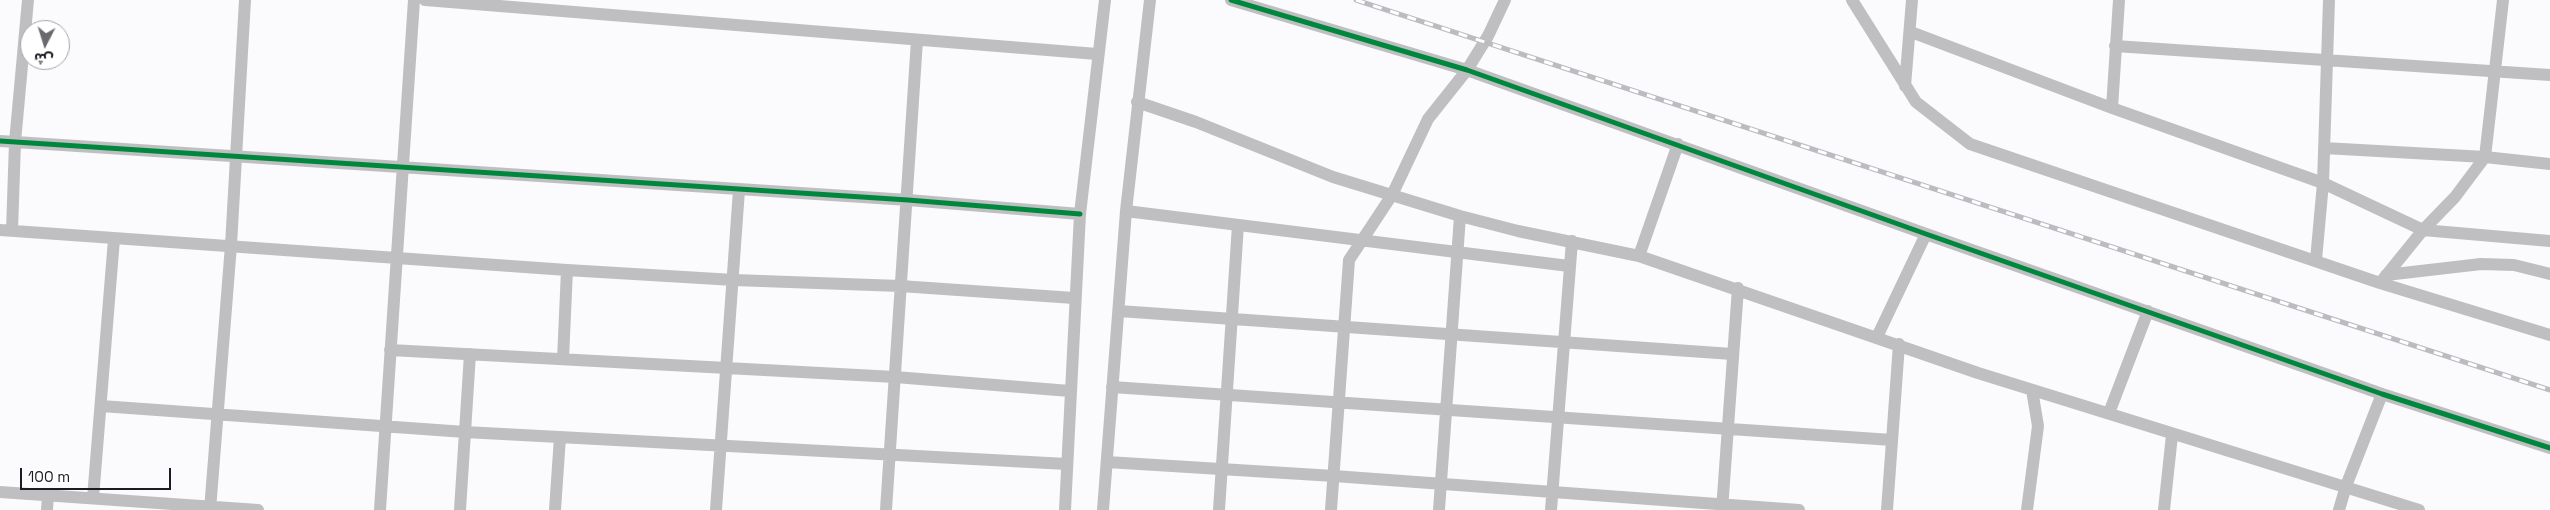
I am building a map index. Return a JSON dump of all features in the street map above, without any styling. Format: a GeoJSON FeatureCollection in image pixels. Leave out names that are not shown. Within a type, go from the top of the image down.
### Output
{"type":"FeatureCollection","features":[{"type":"Feature","properties":{"kind":"street"},"geometry":{"type":"LineString","coordinates":[[28,0],[6,231],[230,245],[567,270],[734,280],[900,286],[1074,298]]}},
{"type":"Feature","properties":{"kind":"street"},"geometry":{"type":"LineString","coordinates":[[210,508],[230,245],[244,0]]}},
{"type":"Feature","properties":{"kind":"street"},"geometry":{"type":"LineString","coordinates":[[380,510],[414,0]]}},
{"type":"Feature","properties":{"kind":"street"},"geometry":{"type":"LineString","coordinates":[[425,0],[1097,54]]}},
{"type":"Feature","properties":{"kind":"street"},"geometry":{"type":"LineString","coordinates":[[1065,510],[1074,298],[1080,214],[1097,54],[1105,0]]}},
{"type":"Feature","properties":{"kind":"street"},"geometry":{"type":"LineString","coordinates":[[1103,510],[1126,211],[1150,0]]}},
{"type":"Feature","properties":{"kind":"street"},"geometry":{"type":"LineString","coordinates":[[1231,0],[1467,70],[2382,394],[2550,448]]}},
{"type":"Feature","properties":{"kind":"street"},"geometry":{"type":"LineString","coordinates":[[1331,510],[1346,269],[1349,260],[1392,195],[1428,119],[1467,70],[1488,36],[1505,0]]}},
{"type":"Feature","properties":{"kind":"street"},"geometry":{"type":"LineString","coordinates":[[1852,0],[1905,86],[1923,110],[1970,144],[2316,260],[2383,279],[2550,335]]}},
{"type":"Feature","properties":{"kind":"street"},"geometry":{"type":"LineString","coordinates":[[1905,86],[1911,32],[1912,0]]}},
{"type":"Feature","properties":{"kind":"street"},"geometry":{"type":"LineString","coordinates":[[2112,108],[2119,0]]}},
{"type":"Feature","properties":{"kind":"street"},"geometry":{"type":"LineString","coordinates":[[2316,260],[2323,183],[2329,0]]}},
{"type":"Feature","properties":{"kind":"street"},"geometry":{"type":"LineString","coordinates":[[2383,279],[2423,230],[2455,197],[2485,157],[2503,0]]}},
{"type":"Feature","properties":{"kind":"street"},"geometry":{"type":"LineString","coordinates":[[1911,32],[2112,108],[2323,183],[2423,230],[2550,241]]}},
{"type":"Feature","properties":{"kind":"street"},"geometry":{"type":"LineString","coordinates":[[886,510],[900,286],[908,200],[917,40]]}},
{"type":"Feature","properties":{"kind":"street"},"geometry":{"type":"LineString","coordinates":[[2115,46],[2550,75]]}},
{"type":"Feature","properties":{"kind":"street"},"geometry":{"type":"LineString","coordinates":[[1137,102],[1196,122],[1333,177],[1460,216],[1518,231],[1639,256],[1738,288],[2032,390],[2109,413],[2172,435],[2346,486],[2419,510]]}},
{"type":"Feature","properties":{"kind":"street"},"geometry":{"type":"LineString","coordinates":[[0,141],[908,200],[1080,214]]}},
{"type":"Feature","properties":{"kind":"street"},"geometry":{"type":"LineString","coordinates":[[1639,256],[1678,144]]}},
{"type":"Feature","properties":{"kind":"street"},"geometry":{"type":"LineString","coordinates":[[2324,148],[2485,157],[2550,164]]}},
{"type":"Feature","properties":{"kind":"street"},"geometry":{"type":"LineString","coordinates":[[716,510],[739,190]]}},
{"type":"Feature","properties":{"kind":"street"},"geometry":{"type":"LineString","coordinates":[[1126,211],[1569,266]]}},
{"type":"Feature","properties":{"kind":"street"},"geometry":{"type":"LineString","coordinates":[[1439,510],[1460,216]]}},
{"type":"Feature","properties":{"kind":"street"},"geometry":{"type":"LineString","coordinates":[[1219,510],[1238,225]]}},
{"type":"Feature","properties":{"kind":"street"},"geometry":{"type":"LineString","coordinates":[[1877,337],[1926,234]]}},
{"type":"Feature","properties":{"kind":"street"},"geometry":{"type":"LineString","coordinates":[[93,498],[114,239]]}},
{"type":"Feature","properties":{"kind":"street"},"geometry":{"type":"LineString","coordinates":[[1552,510],[1572,241]]}},
{"type":"Feature","properties":{"kind":"street"},"geometry":{"type":"LineString","coordinates":[[2383,279],[2481,264],[2514,265],[2550,274]]}},
{"type":"Feature","properties":{"kind":"street"},"geometry":{"type":"LineString","coordinates":[[563,359],[567,270]]}},
{"type":"Feature","properties":{"kind":"street"},"geometry":{"type":"LineString","coordinates":[[1722,506],[1738,288]]}},
{"type":"Feature","properties":{"kind":"street"},"geometry":{"type":"LineString","coordinates":[[1119,311],[1732,354]]}},
{"type":"Feature","properties":{"kind":"street"},"geometry":{"type":"LineString","coordinates":[[2109,413],[2148,311]]}},
{"type":"Feature","properties":{"kind":"street"},"geometry":{"type":"LineString","coordinates":[[1887,510],[1899,344]]}},
{"type":"Feature","properties":{"kind":"street"},"geometry":{"type":"LineString","coordinates":[[390,350],[895,377],[1070,391]]}},
{"type":"Feature","properties":{"kind":"street"},"geometry":{"type":"LineString","coordinates":[[460,510],[470,354]]}},
{"type":"Feature","properties":{"kind":"street"},"geometry":{"type":"LineString","coordinates":[[1112,387],[1227,397],[1892,440]]}},
{"type":"Feature","properties":{"kind":"street"},"geometry":{"type":"LineString","coordinates":[[2027,510],[2038,426],[2032,390]]}},
{"type":"Feature","properties":{"kind":"street"},"geometry":{"type":"LineString","coordinates":[[2339,510],[2346,486],[2382,394]]}},
{"type":"Feature","properties":{"kind":"street"},"geometry":{"type":"LineString","coordinates":[[101,406],[465,432],[1067,464]]}},
{"type":"Feature","properties":{"kind":"street"},"geometry":{"type":"LineString","coordinates":[[2164,510],[2172,435]]}},
{"type":"Feature","properties":{"kind":"street"},"geometry":{"type":"LineString","coordinates":[[555,510],[560,437]]}},
{"type":"Feature","properties":{"kind":"street"},"geometry":{"type":"LineString","coordinates":[[1107,462],[1553,491],[1722,506],[1799,510]]}},
{"type":"Feature","properties":{"kind":"street"},"geometry":{"type":"LineString","coordinates":[[0,492],[258,510]]}},
{"type":"Feature","properties":{"kind":"street"},"geometry":{"type":"LineString","coordinates":[[47,510],[48,496]]}},
{"type":"Feature","properties":{"kind":"railway"},"geometry":{"type":"LineString","coordinates":[[1356,0],[2550,390]]}},
{"type":"Feature","properties":{"kind":"cycle path"},"geometry":{"type":"LineString","coordinates":[[1231,0],[1467,70],[2382,394],[2550,448]]}},
{"type":"Feature","properties":{"kind":"cycle path"},"geometry":{"type":"LineString","coordinates":[[0,141],[908,200],[1080,214]]}}]}
